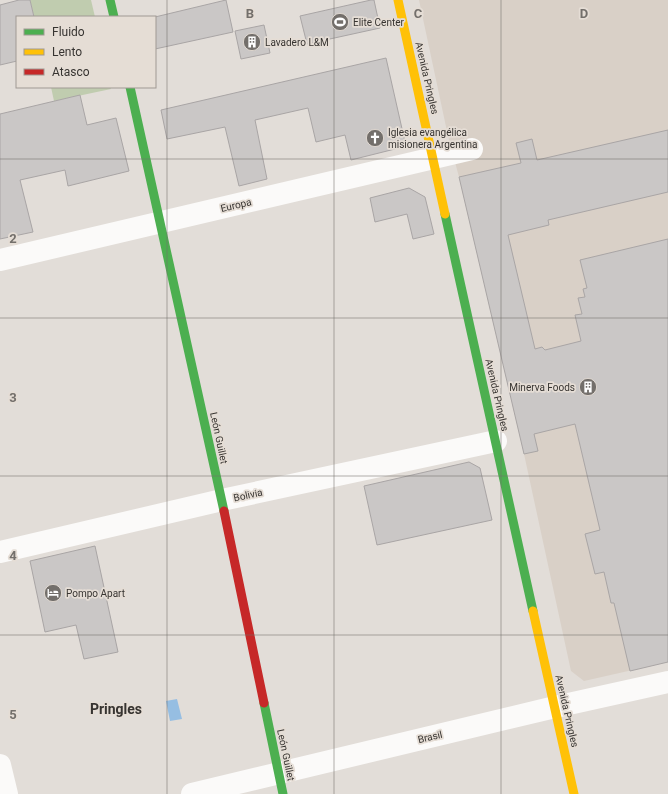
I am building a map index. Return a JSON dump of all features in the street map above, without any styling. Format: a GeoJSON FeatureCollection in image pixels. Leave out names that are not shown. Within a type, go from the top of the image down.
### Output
{"type":"FeatureCollection","features":[{"type":"Feature","properties":{"kind":"main road"},"geometry":{"type":"LineString","coordinates":[[110,0],[114,16]]}},
{"type":"Feature","properties":{"kind":"main road","name":"Avenida Pringles"},"geometry":{"type":"LineString","coordinates":[[398,0],[574,794]]}},
{"type":"Feature","properties":{"kind":"main road","name":"León Guillet"},"geometry":{"type":"LineString","coordinates":[[130,88],[222,500],[284,794]]}},
{"type":"Feature","properties":{"kind":"street","name":"Europa"},"geometry":{"type":"LineString","coordinates":[[0,260],[472,149]]}},
{"type":"Feature","properties":{"kind":"street","name":"Bolivia"},"geometry":{"type":"LineString","coordinates":[[0,552],[222,500],[496,441]]}},
{"type":"Feature","properties":{"kind":"street","name":"Brasil"},"geometry":{"type":"LineString","coordinates":[[192,794],[555,707],[668,682]]}},
{"type":"Feature","properties":{"kind":"street"},"geometry":{"type":"LineString","coordinates":[[0,764],[7,794]]}},
{"type":"Feature","properties":{"kind":"shaded area"},"geometry":{"type":"Polygon","coordinates":[[[419,0],[668,0],[668,662],[584,681],[571,671],[524,454],[448,136],[419,0]]]}},
{"type":"Feature","properties":{"kind":"green space"},"geometry":{"type":"Polygon","coordinates":[[[30,0],[91,0],[95,16],[34,16],[30,0]]]}},
{"type":"Feature","properties":{"kind":"green space"},"geometry":{"type":"Polygon","coordinates":[[[51,88],[111,89],[54,101],[51,88]]]}},
{"type":"Feature","properties":{"kind":"water"},"geometry":{"type":"Polygon","coordinates":[[[177,699],[182,719],[170,721],[166,701],[177,699]]]}},
{"type":"Feature","properties":{"kind":"building"},"geometry":{"type":"Polygon","coordinates":[[[19,0],[30,0],[34,16],[16,16],[16,61],[0,65],[0,5],[19,0]]]}},
{"type":"Feature","properties":{"kind":"building"},"geometry":{"type":"Polygon","coordinates":[[[226,0],[233,32],[156,49],[156,17],[226,0]]]}},
{"type":"Feature","properties":{"kind":"building","name":"Elite Center"},"geometry":{"type":"Polygon","coordinates":[[[374,0],[380,28],[307,44],[300,16],[374,0]]]}},
{"type":"Feature","properties":{"kind":"building","name":"Lavadero L&M"},"geometry":{"type":"Polygon","coordinates":[[[264,25],[270,53],[241,59],[235,31],[264,25]]]}},
{"type":"Feature","properties":{"kind":"building"},"geometry":{"type":"Polygon","coordinates":[[[386,58],[405,142],[395,149],[351,160],[345,135],[316,142],[308,108],[255,120],[267,179],[239,186],[225,127],[167,139],[161,110],[386,58]]]}},
{"type":"Feature","properties":{"kind":"building"},"geometry":{"type":"Polygon","coordinates":[[[80,95],[87,125],[116,118],[129,171],[68,186],[65,170],[20,180],[33,232],[0,239],[0,114],[80,95]]]}},
{"type":"Feature","properties":{"kind":"building","name":"Minerva Foods"},"geometry":{"type":"Polygon","coordinates":[[[668,130],[668,192],[548,220],[549,225],[508,235],[535,349],[542,347],[545,350],[581,341],[575,315],[582,314],[578,298],[585,297],[583,289],[587,288],[580,260],[668,239],[668,662],[630,671],[614,603],[611,603],[604,572],[595,574],[585,534],[600,530],[575,424],[534,434],[538,451],[524,454],[459,177],[521,163],[516,143],[532,139],[537,160],[668,130]]]}},
{"type":"Feature","properties":{"kind":"building"},"geometry":{"type":"Polygon","coordinates":[[[409,188],[425,197],[434,234],[413,239],[407,214],[375,222],[370,198],[409,188]]]}},
{"type":"Feature","properties":{"kind":"building"},"geometry":{"type":"Polygon","coordinates":[[[469,462],[480,468],[492,520],[377,545],[364,486],[469,462]]]}},
{"type":"Feature","properties":{"kind":"building"},"geometry":{"type":"Polygon","coordinates":[[[95,546],[118,652],[84,659],[76,625],[45,632],[30,561],[95,546]]]}},
{"type":"Feature","properties":{"kind":"traffic: fast"},"geometry":{"type":"LineString","coordinates":[[110,0],[114,16]]}},
{"type":"Feature","properties":{"kind":"traffic: fast"},"geometry":{"type":"LineString","coordinates":[[130,88],[224,511]]}},
{"type":"Feature","properties":{"kind":"traffic: fast"},"geometry":{"type":"LineString","coordinates":[[445,214],[533,611]]}},
{"type":"Feature","properties":{"kind":"traffic: fast"},"geometry":{"type":"LineString","coordinates":[[264,703],[283,794]]}},
{"type":"Feature","properties":{"kind":"traffic: slow"},"geometry":{"type":"LineString","coordinates":[[398,0],[445,214]]}},
{"type":"Feature","properties":{"kind":"traffic: slow"},"geometry":{"type":"LineString","coordinates":[[533,611],[574,794]]}},
{"type":"Feature","properties":{"kind":"traffic: jam"},"geometry":{"type":"LineString","coordinates":[[224,511],[264,703]]}},
{"type":"Feature","properties":{"kind":"place","name":"Elite Center"},"geometry":{"type":"Point","coordinates":[340,22]}},
{"type":"Feature","properties":{"kind":"place","name":"Lavadero L&M"},"geometry":{"type":"Point","coordinates":[252,42]}},
{"type":"Feature","properties":{"kind":"place","name":"Iglesia evangélica misionera Argentina"},"geometry":{"type":"Point","coordinates":[375,138]}},
{"type":"Feature","properties":{"kind":"place","name":"Minerva Foods"},"geometry":{"type":"Point","coordinates":[588,387]}},
{"type":"Feature","properties":{"kind":"place","name":"Pompo Apart"},"geometry":{"type":"Point","coordinates":[53,593]}},
{"type":"Feature","properties":{"kind":"district","name":"Pringles"},"geometry":{"type":"Point","coordinates":[116,709]}}]}
